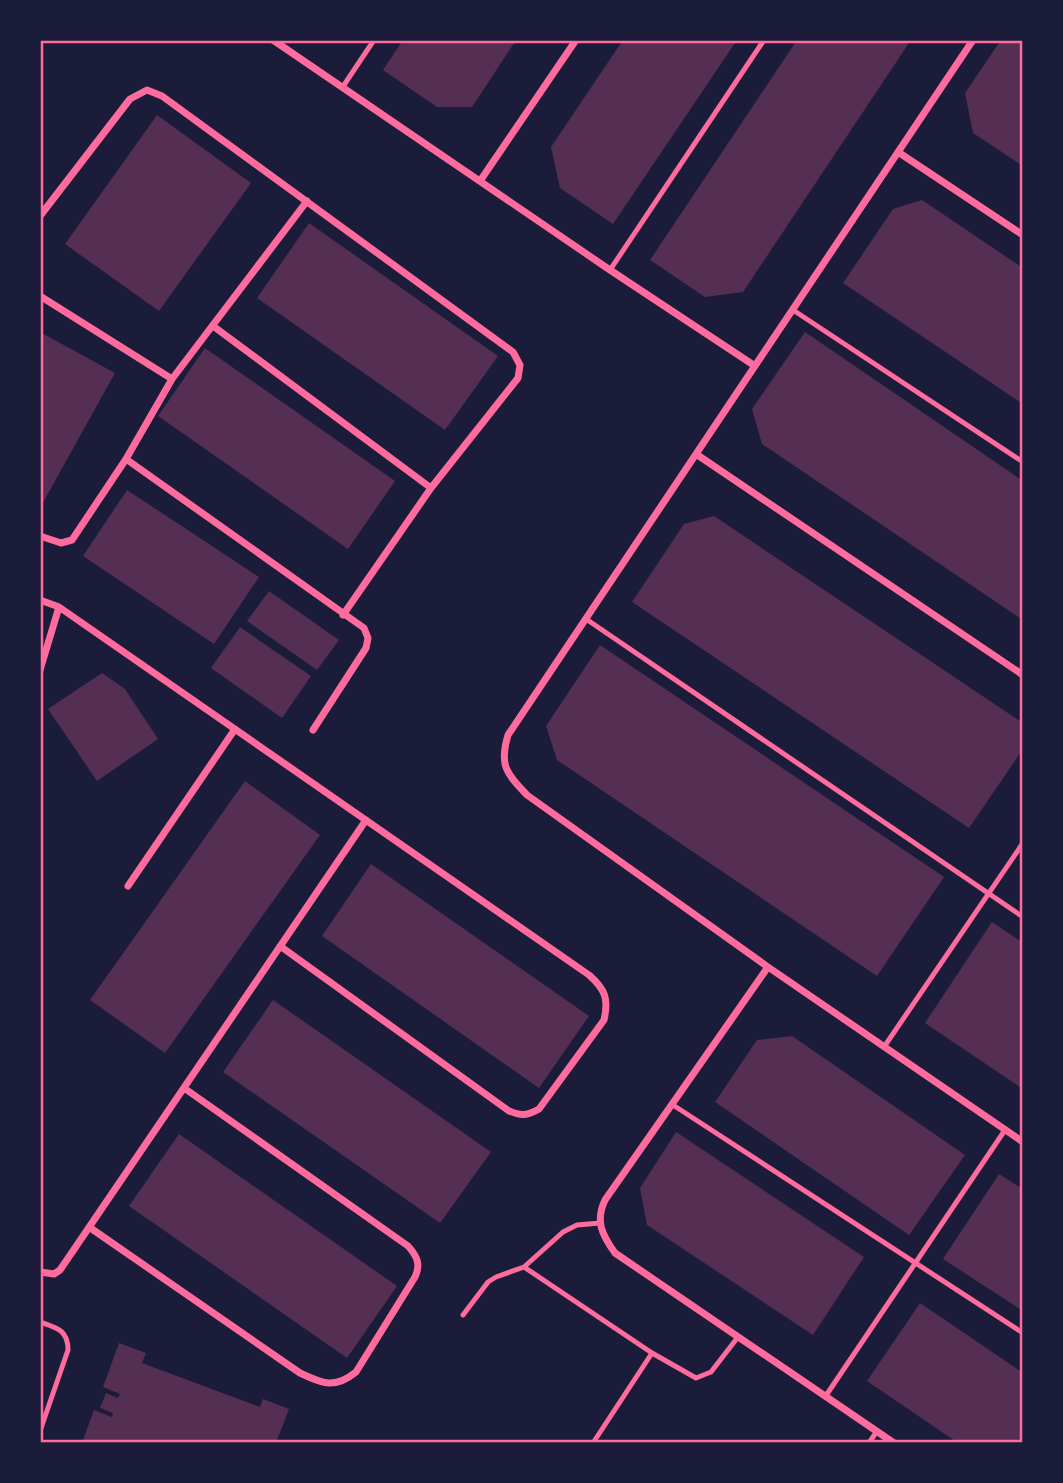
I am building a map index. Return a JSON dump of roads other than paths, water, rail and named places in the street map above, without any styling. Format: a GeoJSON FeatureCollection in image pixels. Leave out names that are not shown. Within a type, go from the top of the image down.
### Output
{"type":"FeatureCollection","features":[{"type":"Feature","properties":{"kind":"street"},"geometry":{"type":"LineString","coordinates":[[273,40],[610,271],[755,366]]}},
{"type":"Feature","properties":{"kind":"street"},"geometry":{"type":"LineString","coordinates":[[480,181],[576,40]]}},
{"type":"Feature","properties":{"kind":"street"},"geometry":{"type":"LineString","coordinates":[[973,40],[508,735],[503,751],[505,767],[527,794],[768,967],[1023,1142]]}},
{"type":"Feature","properties":{"kind":"street"},"geometry":{"type":"LineString","coordinates":[[40,216],[130,99],[147,90],[162,96],[513,352],[520,365],[518,378],[431,488],[343,615]]}},
{"type":"Feature","properties":{"kind":"street"},"geometry":{"type":"LineString","coordinates":[[898,152],[1023,235]]}},
{"type":"Feature","properties":{"kind":"street"},"geometry":{"type":"LineString","coordinates":[[40,536],[61,543],[72,540],[126,459],[172,379],[307,201]]}},
{"type":"Feature","properties":{"kind":"street"},"geometry":{"type":"LineString","coordinates":[[40,296],[172,379]]}},
{"type":"Feature","properties":{"kind":"street"},"geometry":{"type":"LineString","coordinates":[[212,327],[431,488]]}},
{"type":"Feature","properties":{"kind":"street"},"geometry":{"type":"LineString","coordinates":[[696,454],[1023,675]]}},
{"type":"Feature","properties":{"kind":"street"},"geometry":{"type":"LineString","coordinates":[[126,459],[363,628],[368,638],[366,648],[313,730]]}},
{"type":"Feature","properties":{"kind":"street"},"geometry":{"type":"LineString","coordinates":[[40,600],[59,607],[589,975],[600,984],[607,1007],[604,1020],[539,1110],[524,1116],[498,1103],[280,946]]}},
{"type":"Feature","properties":{"kind":"street"},"geometry":{"type":"LineString","coordinates":[[40,670],[59,607]]}},
{"type":"Feature","properties":{"kind":"street"},"geometry":{"type":"LineString","coordinates":[[128,886],[235,729]]}},
{"type":"Feature","properties":{"kind":"street"},"geometry":{"type":"LineString","coordinates":[[40,1272],[54,1274],[60,1270],[366,820]]}},
{"type":"Feature","properties":{"kind":"street"},"geometry":{"type":"LineString","coordinates":[[768,967],[605,1200],[600,1211],[600,1223],[605,1239],[615,1253],[894,1443]]}},
{"type":"Feature","properties":{"kind":"street"},"geometry":{"type":"LineString","coordinates":[[89,1227],[300,1373],[330,1384],[344,1382],[356,1372],[419,1269],[414,1253],[408,1246],[184,1088]]}},
{"type":"Feature","properties":{"kind":"lane"},"geometry":{"type":"LineString","coordinates":[[342,88],[374,40]]}},
{"type":"Feature","properties":{"kind":"lane"},"geometry":{"type":"LineString","coordinates":[[610,271],[765,40]]}},
{"type":"Feature","properties":{"kind":"lane"},"geometry":{"type":"LineString","coordinates":[[793,310],[1023,462]]}},
{"type":"Feature","properties":{"kind":"lane"},"geometry":{"type":"LineString","coordinates":[[586,619],[1023,917]]}},
{"type":"Feature","properties":{"kind":"lane"},"geometry":{"type":"LineString","coordinates":[[884,1047],[1023,843]]}},
{"type":"Feature","properties":{"kind":"lane"},"geometry":{"type":"LineString","coordinates":[[673,1105],[1023,1333]]}},
{"type":"Feature","properties":{"kind":"lane"},"geometry":{"type":"LineString","coordinates":[[825,1397],[1005,1129]]}},
{"type":"Feature","properties":{"kind":"lane"},"geometry":{"type":"LineString","coordinates":[[463,1315],[488,1282],[524,1267],[563,1232],[577,1225],[600,1223]]}},
{"type":"Feature","properties":{"kind":"lane"},"geometry":{"type":"LineString","coordinates":[[524,1267],[652,1353],[696,1378],[710,1372],[738,1337]]}},
{"type":"Feature","properties":{"kind":"lane"},"geometry":{"type":"LineString","coordinates":[[40,1322],[59,1329],[68,1341],[68,1350],[40,1431]]}},
{"type":"Feature","properties":{"kind":"lane"},"geometry":{"type":"LineString","coordinates":[[593,1443],[652,1353]]}},
{"type":"Feature","properties":{"kind":"lane"},"geometry":{"type":"LineString","coordinates":[[869,1443],[877,1431]]}}]}
